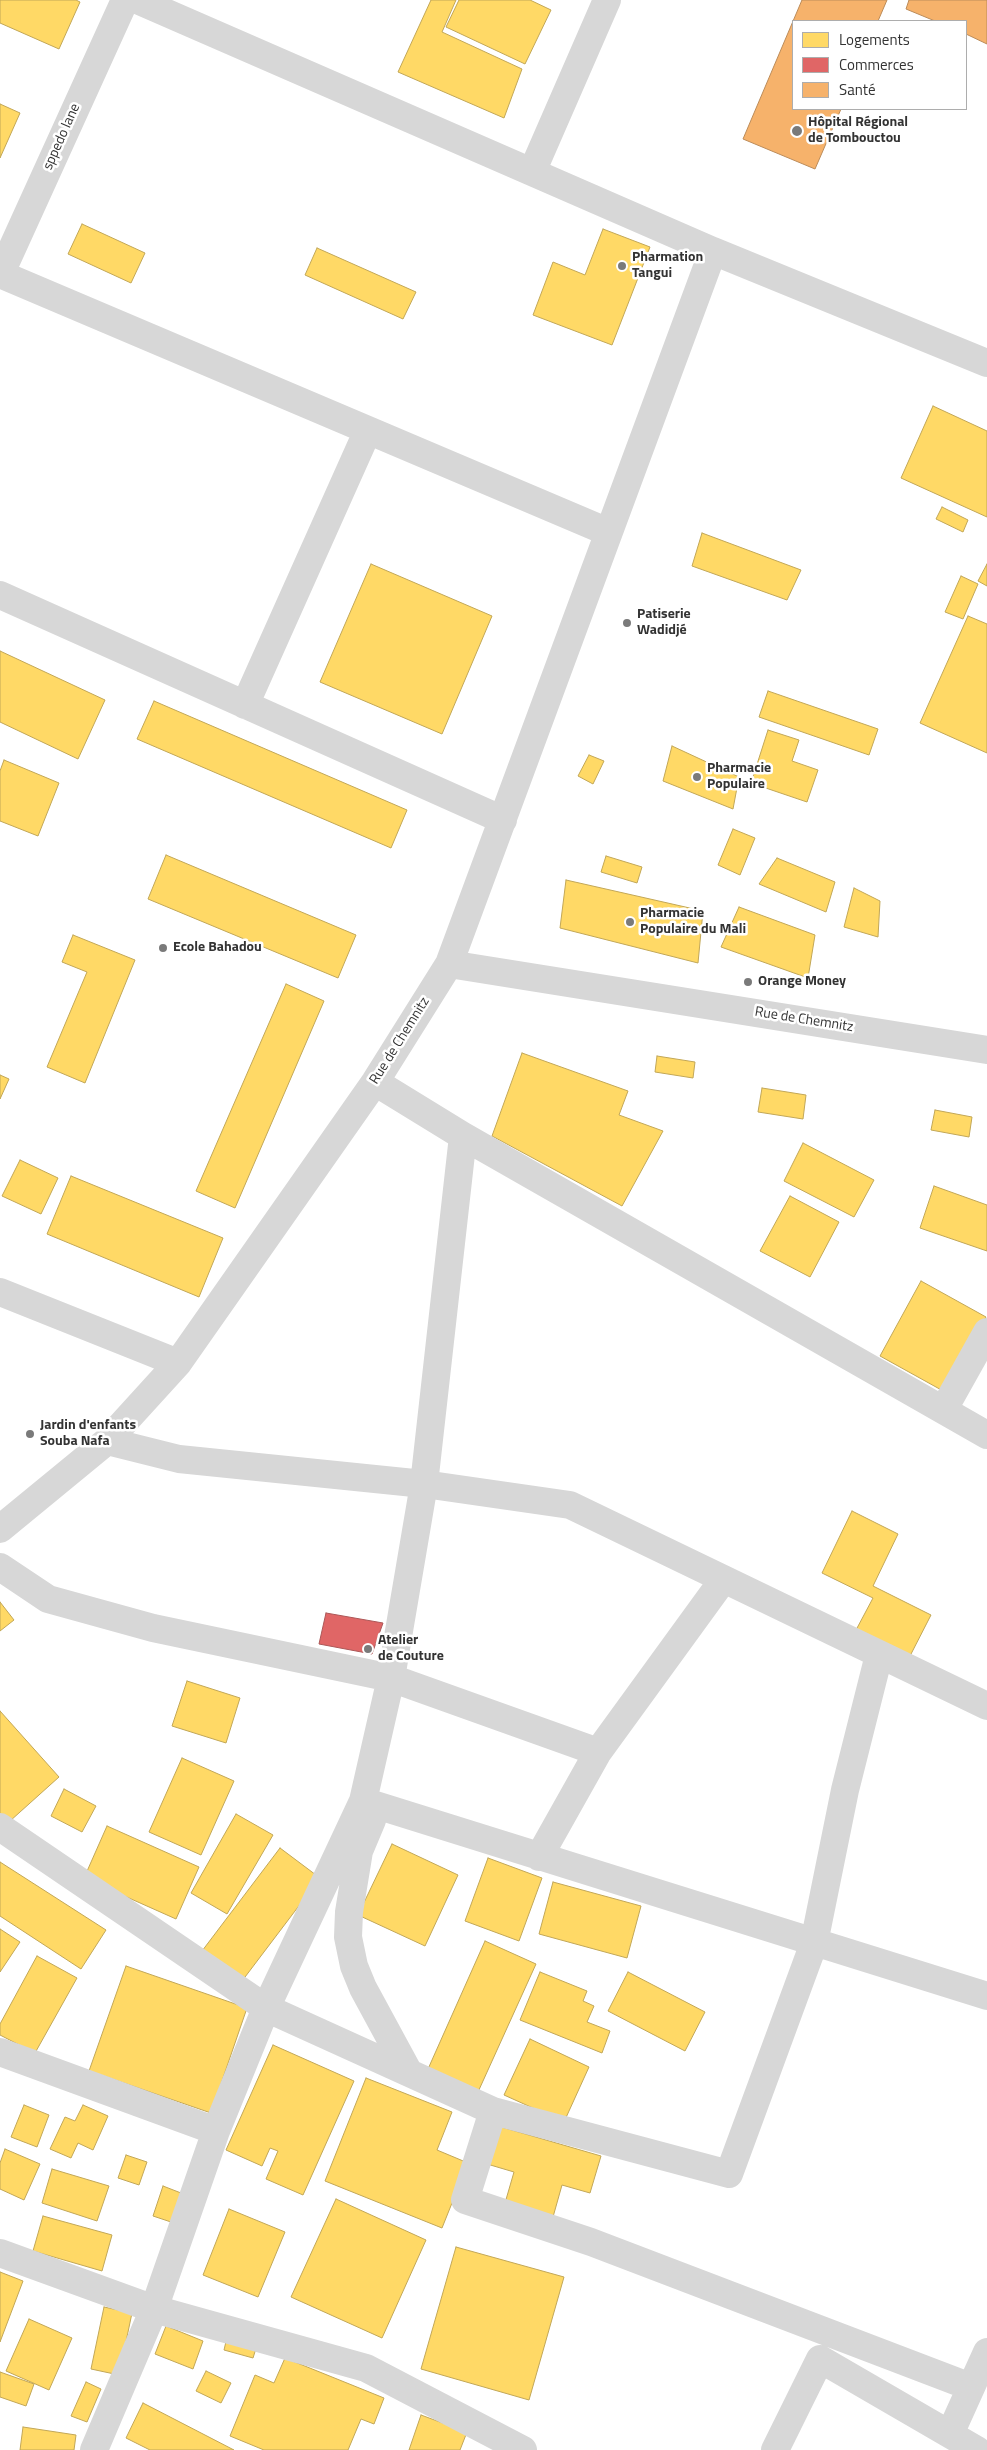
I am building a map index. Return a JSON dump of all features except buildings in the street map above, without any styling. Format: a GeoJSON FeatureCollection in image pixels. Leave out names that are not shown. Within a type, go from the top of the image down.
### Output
{"type":"FeatureCollection","features":[{"type":"Feature","properties":{"kind":"street","name":"sppedo lane"},"geometry":{"type":"LineString","coordinates":[[0,274],[125,0]]}},
{"type":"Feature","properties":{"kind":"street"},"geometry":{"type":"LineString","coordinates":[[137,0],[713,251],[987,363]]}},
{"type":"Feature","properties":{"kind":"street"},"geometry":{"type":"LineString","coordinates":[[532,172],[607,0]]}},
{"type":"Feature","properties":{"kind":"street"},"geometry":{"type":"LineString","coordinates":[[449,964],[713,251]]}},
{"type":"Feature","properties":{"kind":"street"},"geometry":{"type":"LineString","coordinates":[[0,274],[608,532]]}},
{"type":"Feature","properties":{"kind":"street"},"geometry":{"type":"LineString","coordinates":[[245,705],[368,430]]}},
{"type":"Feature","properties":{"kind":"street"},"geometry":{"type":"LineString","coordinates":[[0,595],[503,820]]}},
{"type":"Feature","properties":{"kind":"street","name":"Rue de Chemnitz"},"geometry":{"type":"LineString","coordinates":[[0,1529],[107,1440],[178,1363],[375,1082],[449,964],[987,1050]]}},
{"type":"Feature","properties":{"kind":"street"},"geometry":{"type":"LineString","coordinates":[[375,1082],[463,1136],[987,1435]]}},
{"type":"Feature","properties":{"kind":"street"},"geometry":{"type":"LineString","coordinates":[[408,2071],[354,1966],[348,1937],[349,1912],[359,1852],[370,1803],[424,1484],[463,1136]]}},
{"type":"Feature","properties":{"kind":"street"},"geometry":{"type":"LineString","coordinates":[[0,1292],[178,1363]]}},
{"type":"Feature","properties":{"kind":"street"},"geometry":{"type":"LineString","coordinates":[[944,1409],[987,1332]]}},
{"type":"Feature","properties":{"kind":"street"},"geometry":{"type":"LineString","coordinates":[[107,1440],[179,1459],[424,1484],[570,1505],[987,1706]]}},
{"type":"Feature","properties":{"kind":"street"},"geometry":{"type":"LineString","coordinates":[[0,1566],[48,1599],[153,1628],[391,1678],[598,1752]]}},
{"type":"Feature","properties":{"kind":"street"},"geometry":{"type":"LineString","coordinates":[[539,1857],[598,1752],[723,1580]]}},
{"type":"Feature","properties":{"kind":"street"},"geometry":{"type":"LineString","coordinates":[[0,1827],[266,2008],[408,2071],[492,2111],[729,2174],[814,1943],[845,1790],[879,1655]]}},
{"type":"Feature","properties":{"kind":"street"},"geometry":{"type":"LineString","coordinates":[[370,1803],[987,1996]]}},
{"type":"Feature","properties":{"kind":"street"},"geometry":{"type":"LineString","coordinates":[[94,2450],[154,2309],[216,2131],[266,2008],[370,1803]]}},
{"type":"Feature","properties":{"kind":"street"},"geometry":{"type":"LineString","coordinates":[[0,2052],[216,2131]]}},
{"type":"Feature","properties":{"kind":"street"},"geometry":{"type":"LineString","coordinates":[[492,2111],[464,2200],[591,2242],[971,2387]]}},
{"type":"Feature","properties":{"kind":"street"},"geometry":{"type":"LineString","coordinates":[[0,2253],[154,2309],[366,2368],[523,2450]]}},
{"type":"Feature","properties":{"kind":"street"},"geometry":{"type":"LineString","coordinates":[[950,2434],[987,2352]]}},
{"type":"Feature","properties":{"kind":"street"},"geometry":{"type":"LineString","coordinates":[[775,2450],[820,2359],[977,2450]]}},
{"type":"Feature","properties":{"kind":"place","name":"Hôpital Régional de Tombouctou"},"geometry":{"type":"Point","coordinates":[797,131]}},
{"type":"Feature","properties":{"kind":"place","name":"Pharmation Tangui"},"geometry":{"type":"Point","coordinates":[622,266]}},
{"type":"Feature","properties":{"kind":"place","name":"Patiserie Wadidjé"},"geometry":{"type":"Point","coordinates":[627,623]}},
{"type":"Feature","properties":{"kind":"place","name":"Pharmacie Populaire"},"geometry":{"type":"Point","coordinates":[697,777]}},
{"type":"Feature","properties":{"kind":"place","name":"Pharmacie Populaire du Mali"},"geometry":{"type":"Point","coordinates":[630,922]}},
{"type":"Feature","properties":{"kind":"place","name":"Ecole Bahadou"},"geometry":{"type":"Point","coordinates":[163,948]}},
{"type":"Feature","properties":{"kind":"place","name":"Orange Money"},"geometry":{"type":"Point","coordinates":[748,982]}},
{"type":"Feature","properties":{"kind":"place","name":"Jardin d'enfants Souba Nafa"},"geometry":{"type":"Point","coordinates":[30,1434]}},
{"type":"Feature","properties":{"kind":"place","name":"Atelier de Couture"},"geometry":{"type":"Point","coordinates":[368,1649]}}]}
